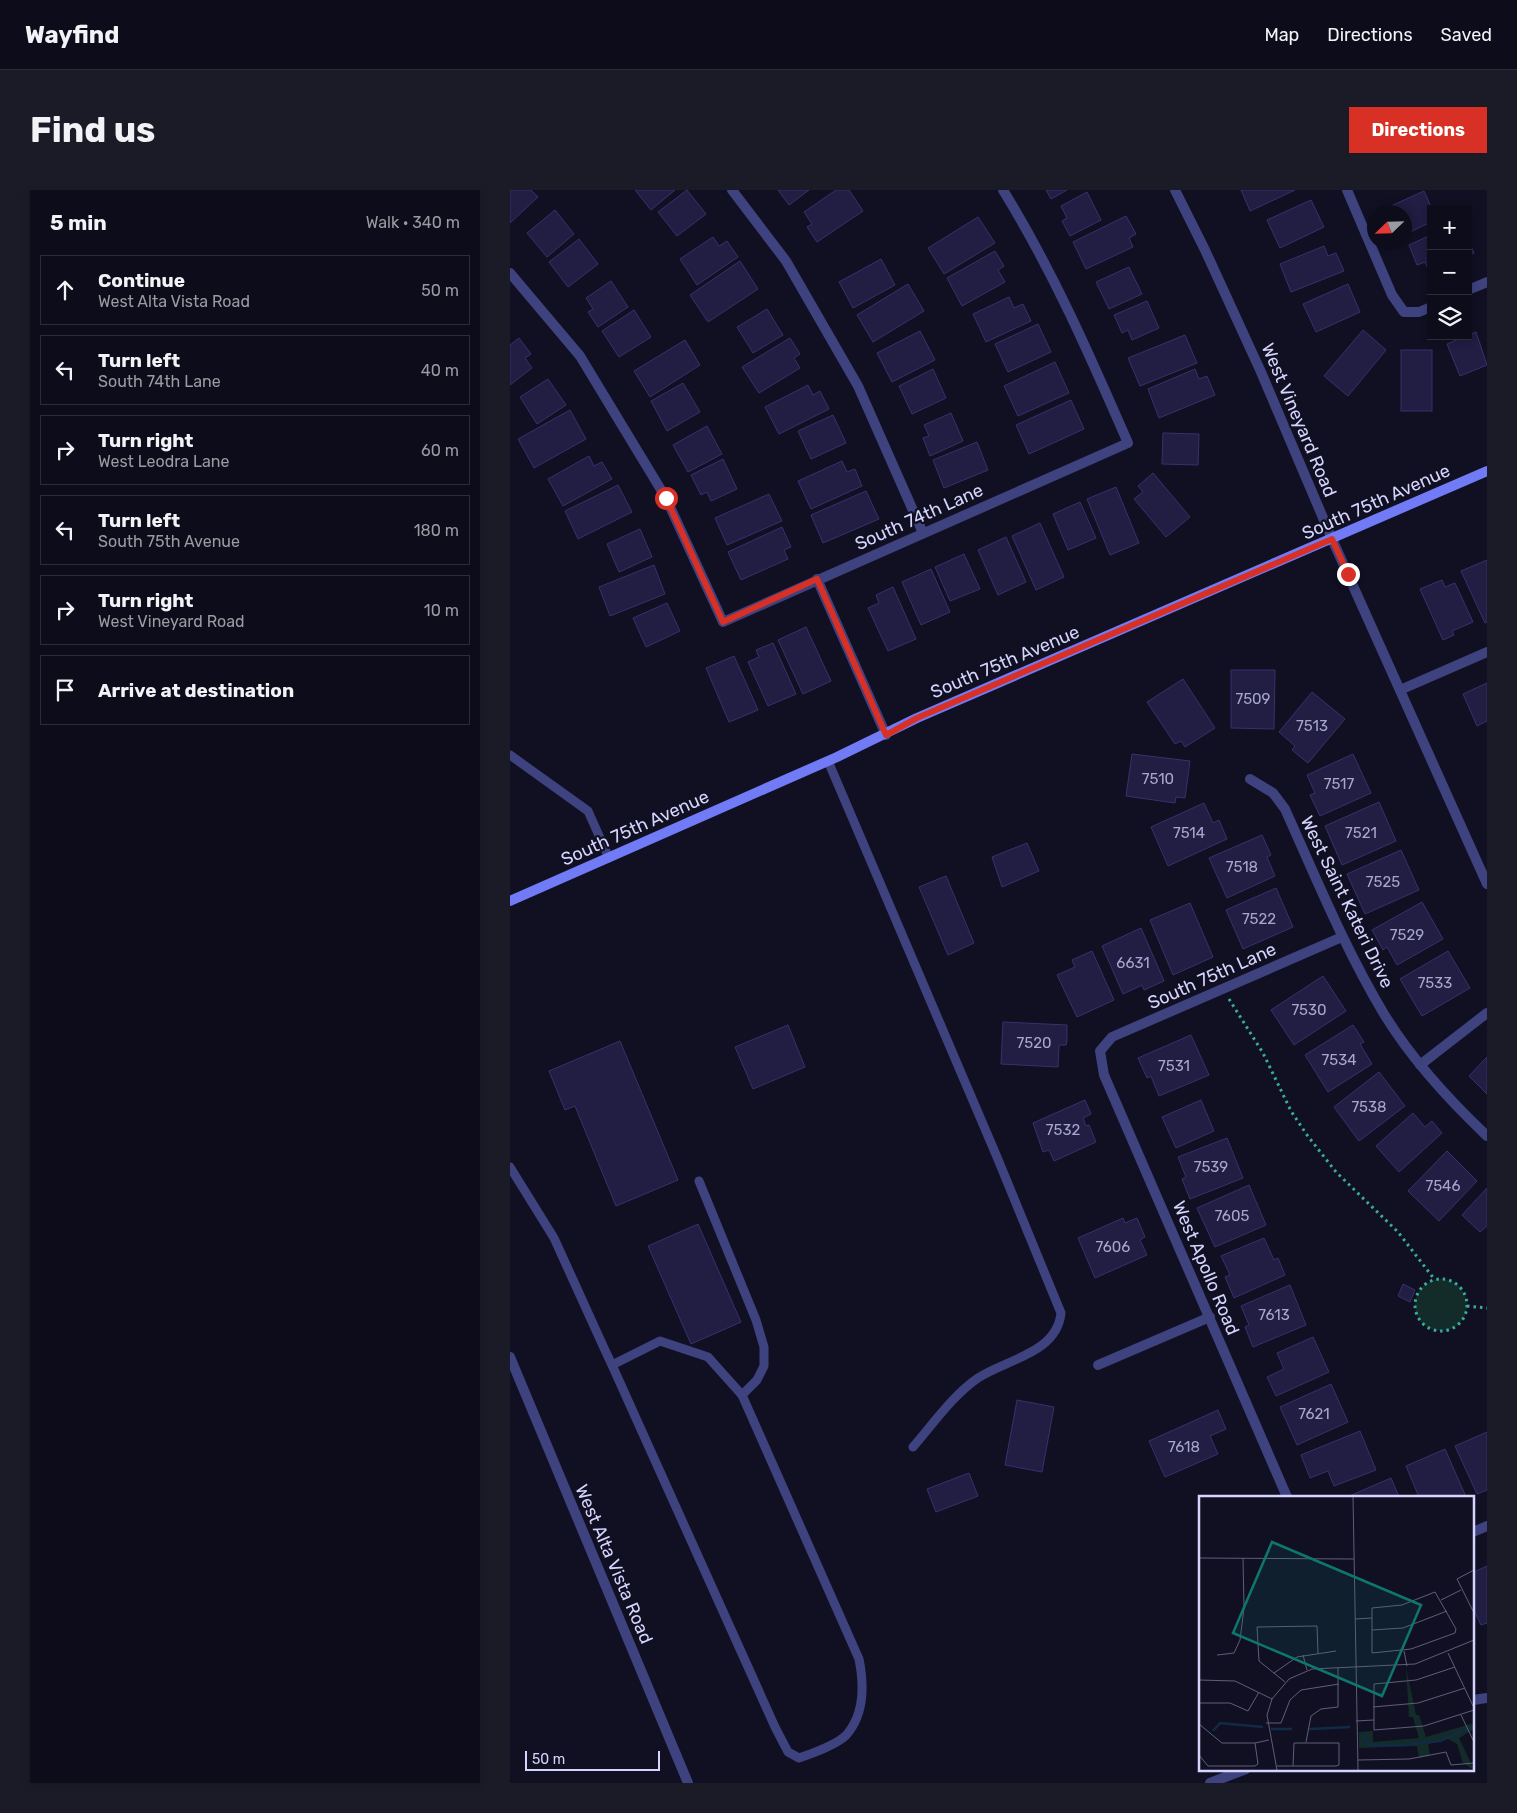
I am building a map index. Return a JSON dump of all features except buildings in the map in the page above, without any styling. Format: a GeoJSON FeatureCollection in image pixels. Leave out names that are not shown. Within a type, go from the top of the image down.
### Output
{"type":"FeatureCollection","features":[{"type":"Feature","properties":{"kind":"main road","name":"South 75th Avenue"},"geometry":{"type":"LineString","coordinates":[[510,901],[886,735],[917,718],[1487,471]]}},
{"type":"Feature","properties":{"kind":"street"},"geometry":{"type":"LineString","coordinates":[[732,190],[786,261],[858,386],[923,532]]}},
{"type":"Feature","properties":{"kind":"street","name":"South 74th Lane"},"geometry":{"type":"LineString","coordinates":[[510,273],[580,356],[666,498],[723,622],[1128,442],[1064,298],[1003,190]]}},
{"type":"Feature","properties":{"kind":"street","name":"West Vineyard Road"},"geometry":{"type":"LineString","coordinates":[[1175,190],[1261,372],[1332,539],[1487,884]]}},
{"type":"Feature","properties":{"kind":"street"},"geometry":{"type":"LineString","coordinates":[[1347,190],[1392,294],[1404,312],[1419,312],[1427,309]]}},
{"type":"Feature","properties":{"kind":"street"},"geometry":{"type":"LineString","coordinates":[[1472,288],[1487,282]]}},
{"type":"Feature","properties":{"kind":"street"},"geometry":{"type":"LineString","coordinates":[[817,579],[886,735]]}},
{"type":"Feature","properties":{"kind":"street"},"geometry":{"type":"LineString","coordinates":[[1400,690],[1487,652]]}},
{"type":"Feature","properties":{"kind":"street","name":"West Saint Kateri Drive"},"geometry":{"type":"LineString","coordinates":[[1250,778],[1273,793],[1284,809],[1342,937],[1386,1016],[1420,1065],[1458,1109],[1487,1136]]}},
{"type":"Feature","properties":{"kind":"street","name":"South 75th Lane"},"geometry":{"type":"LineString","coordinates":[[1100,1051],[1112,1037],[1342,937]]}},
{"type":"Feature","properties":{"kind":"street"},"geometry":{"type":"LineString","coordinates":[[1420,1065],[1487,1013]]}},
{"type":"Feature","properties":{"kind":"street","name":"West Apollo Road"},"geometry":{"type":"LineString","coordinates":[[1100,1051],[1104,1075],[1287,1496]]}},
{"type":"Feature","properties":{"kind":"street"},"geometry":{"type":"LineString","coordinates":[[1098,1365],[1210,1318]]}},
{"type":"Feature","properties":{"kind":"street","name":"West Alta Vista Road"},"geometry":{"type":"LineString","coordinates":[[510,1357],[688,1783]]}},
{"type":"Feature","properties":{"kind":"street"},"geometry":{"type":"LineString","coordinates":[[1474,1532],[1487,1526]]}},
{"type":"Feature","properties":{"kind":"street"},"geometry":{"type":"LineString","coordinates":[[1474,1700],[1487,1698]]}},
{"type":"Feature","properties":{"kind":"street"},"geometry":{"type":"LineString","coordinates":[[1210,1783],[1243,1770]]}},
{"type":"Feature","properties":{"kind":"lane"},"geometry":{"type":"LineString","coordinates":[[510,755],[588,811],[609,858]]}},
{"type":"Feature","properties":{"kind":"lane"},"geometry":{"type":"LineString","coordinates":[[828,761],[1009,1184],[1061,1313],[1060,1325],[1054,1336],[1042,1346],[978,1378],[955,1399],[913,1447]]}},
{"type":"Feature","properties":{"kind":"lane"},"geometry":{"type":"LineString","coordinates":[[510,1166],[554,1238],[774,1727],[788,1752],[799,1758],[812,1754],[847,1734],[859,1710],[864,1684],[858,1659],[742,1396],[708,1357],[660,1341],[612,1365]]}},
{"type":"Feature","properties":{"kind":"lane"},"geometry":{"type":"LineString","coordinates":[[699,1181],[756,1320],[764,1347],[764,1366],[756,1380],[742,1396]]}},
{"type":"Feature","properties":{"kind":"path"},"geometry":{"type":"LineString","coordinates":[[1225,988],[1235,1009],[1262,1053],[1291,1111],[1307,1135],[1336,1172],[1398,1232],[1435,1280]]}},
{"type":"Feature","properties":{"kind":"path"},"geometry":{"type":"LineString","coordinates":[[1435,1280],[1448,1280],[1462,1290],[1467,1306],[1461,1322],[1447,1330],[1431,1329],[1423,1324],[1416,1309],[1416,1301],[1424,1286],[1435,1280]]}},
{"type":"Feature","properties":{"kind":"path"},"geometry":{"type":"LineString","coordinates":[[1467,1306],[1487,1308]]}},
{"type":"Feature","properties":{"kind":"green space"},"geometry":{"type":"Polygon","coordinates":[[[1441,1279],[1451,1281],[1459,1287],[1465,1295],[1467,1305],[1465,1315],[1459,1323],[1451,1329],[1441,1331],[1431,1329],[1423,1323],[1417,1315],[1415,1305],[1417,1295],[1423,1287],[1431,1281],[1441,1279]]]}},
{"type":"Feature","properties":{"kind":"route"},"geometry":{"type":"LineString","coordinates":[[666,498],[723,622],[817,579],[886,735],[917,718],[1332,539],[1348,574]]}}]}
